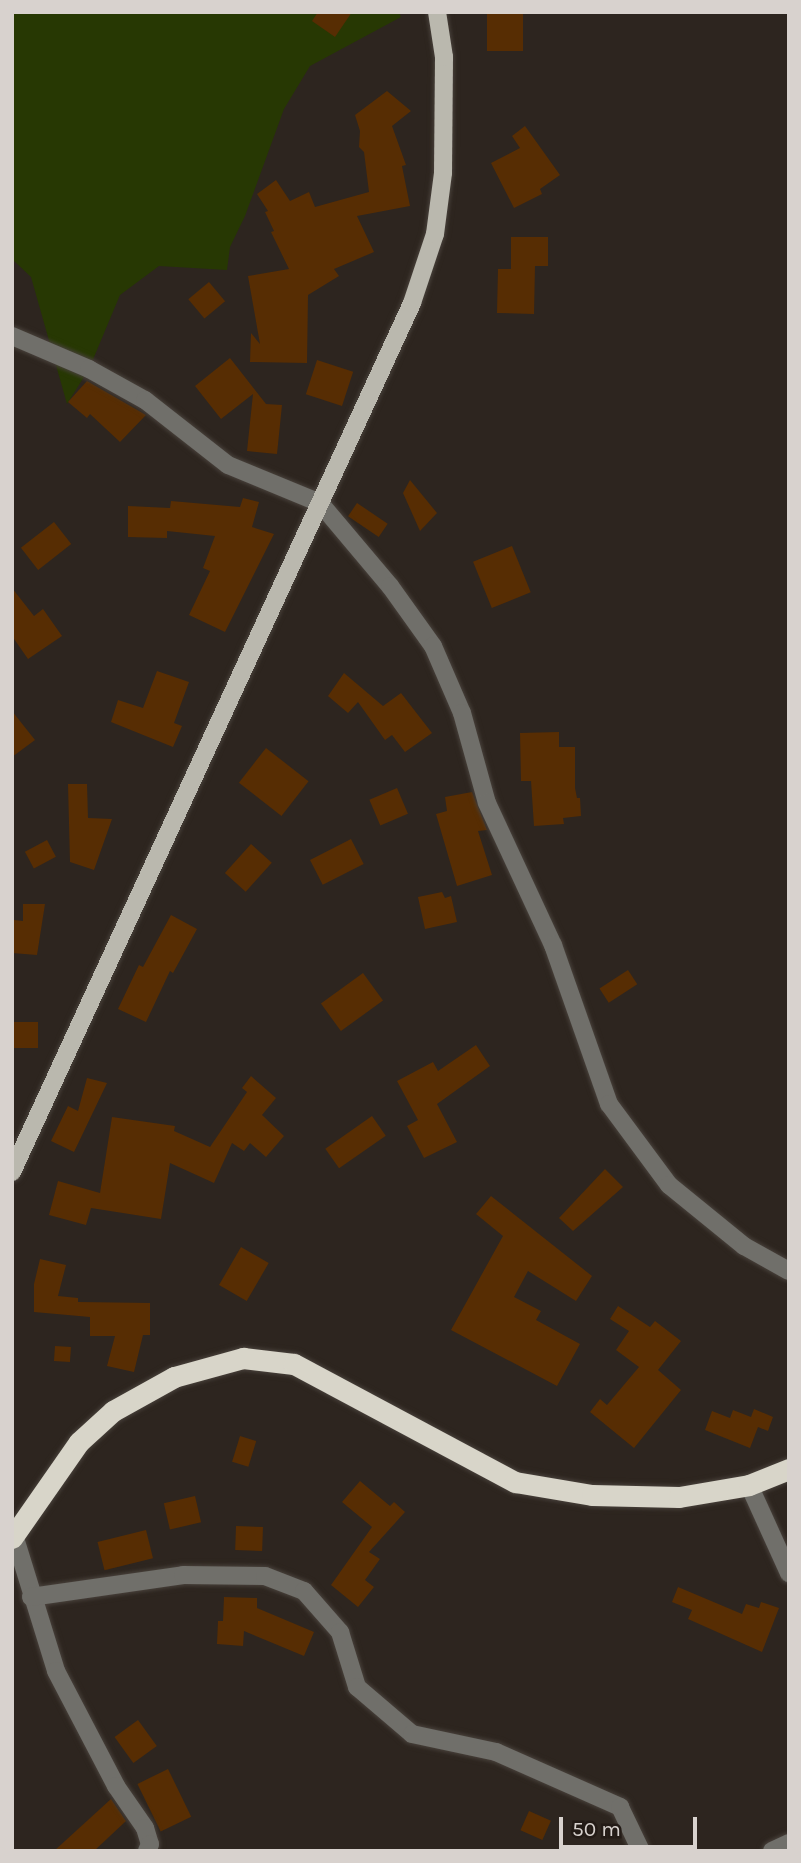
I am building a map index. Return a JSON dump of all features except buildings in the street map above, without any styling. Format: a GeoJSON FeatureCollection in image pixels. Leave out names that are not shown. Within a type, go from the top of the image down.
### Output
{"type":"FeatureCollection","features":[{"type":"Feature","properties":{"kind":"highway"},"geometry":{"type":"LineString","coordinates":[[13,1537],[79,1442],[113,1411],[174,1377],[243,1358],[293,1364],[515,1482],[592,1494],[679,1497],[749,1485],[789,1469]]}},
{"type":"Feature","properties":{"kind":"main road"},"geometry":{"type":"LineString","coordinates":[[12,1172],[412,303],[435,233],[445,130],[444,57],[437,12]]}},
{"type":"Feature","properties":{"kind":"street"},"geometry":{"type":"LineString","coordinates":[[12,336],[89,369],[145,400],[228,466],[320,503],[390,586],[433,646],[462,713],[487,803],[553,945],[610,1104],[669,1185],[744,1246],[789,1271]]}},
{"type":"Feature","properties":{"kind":"street"},"geometry":{"type":"LineString","coordinates":[[749,1485],[789,1573]]}},
{"type":"Feature","properties":{"kind":"street"},"geometry":{"type":"LineString","coordinates":[[13,1537],[56,1671],[116,1786],[145,1828],[150,1844],[146,1851]]}},
{"type":"Feature","properties":{"kind":"street"},"geometry":{"type":"LineString","coordinates":[[31,1597],[183,1575],[265,1576],[304,1591],[340,1632],[357,1687],[412,1734],[496,1752],[620,1807],[641,1851]]}},
{"type":"Feature","properties":{"kind":"street"},"geometry":{"type":"LineString","coordinates":[[772,1851],[789,1843]]}},
{"type":"Feature","properties":{"kind":"green space"},"geometry":{"type":"Polygon","coordinates":[[[12,12],[399,12],[401,17],[310,66],[284,109],[245,216],[230,247],[227,270],[159,266],[120,295],[89,369],[67,404],[31,277],[12,259],[12,12]]]}}]}
